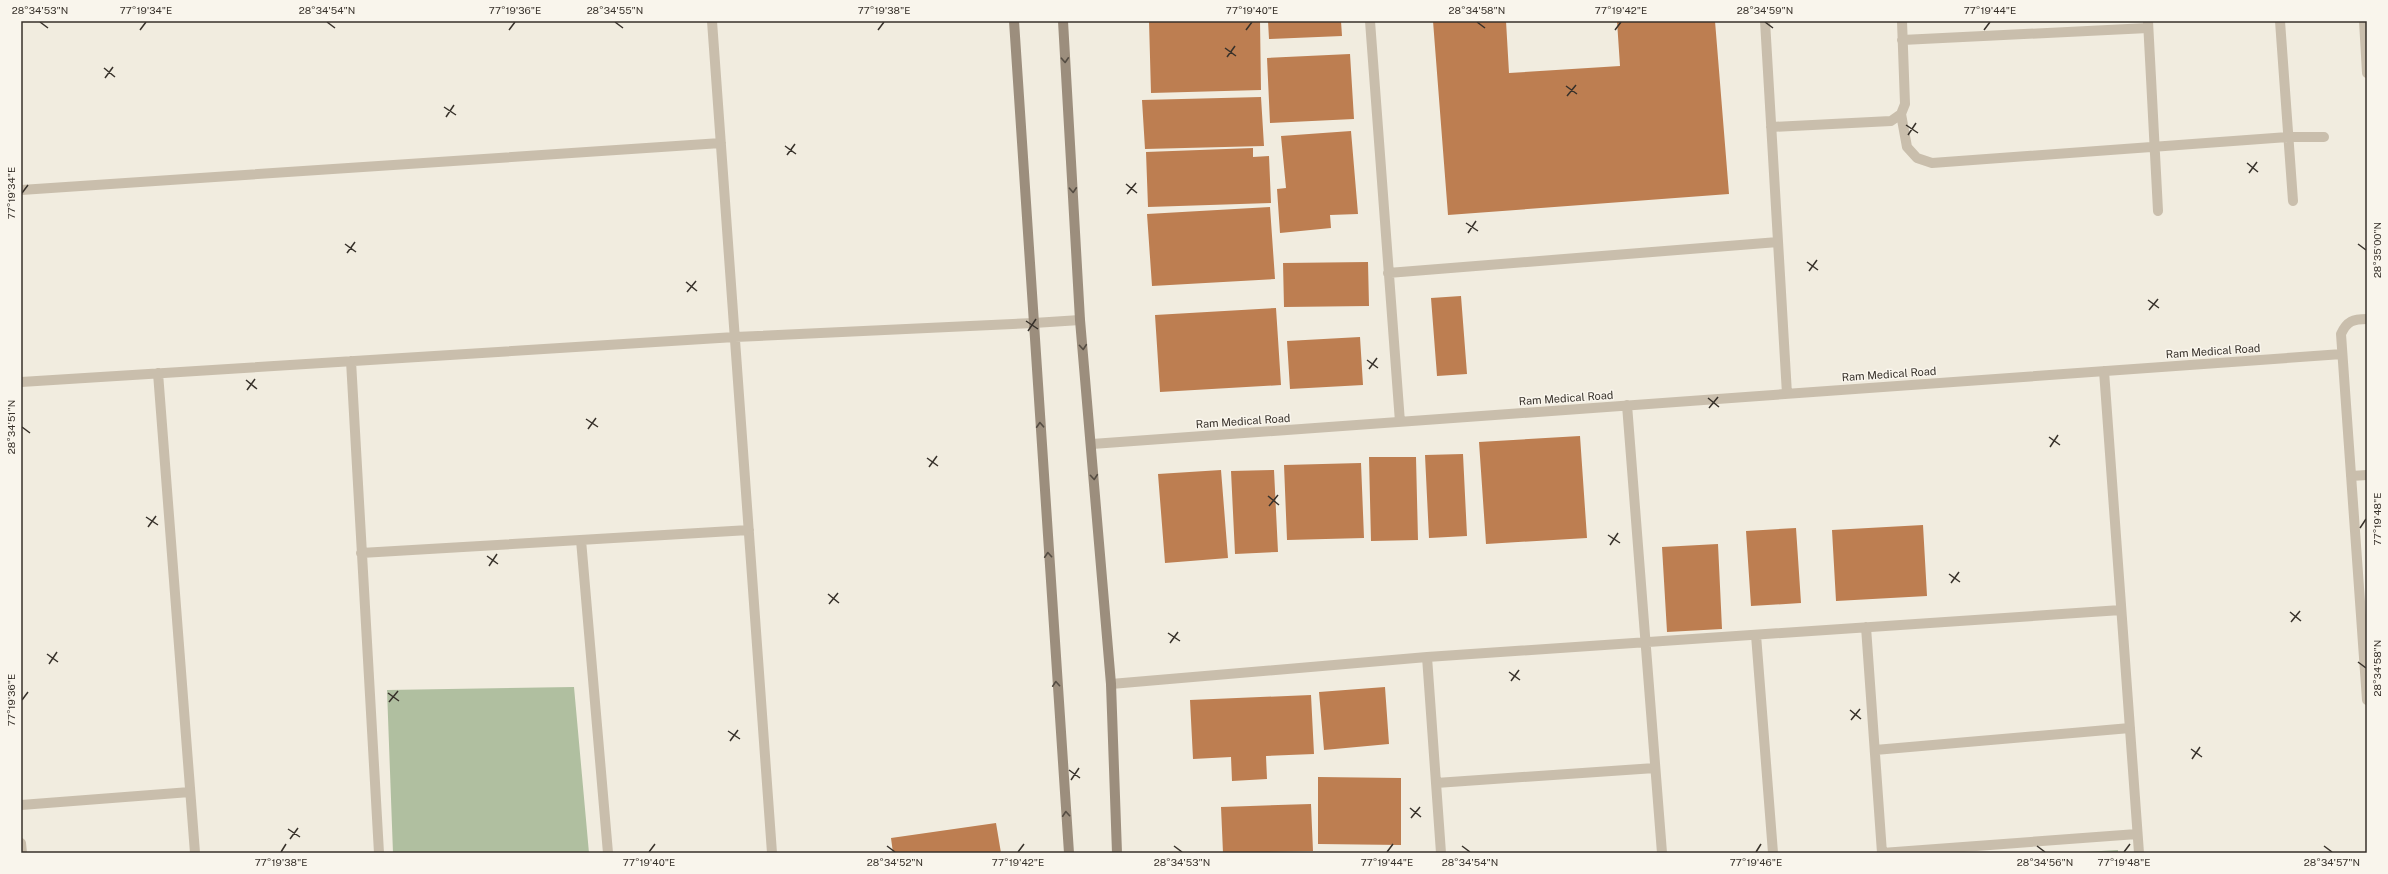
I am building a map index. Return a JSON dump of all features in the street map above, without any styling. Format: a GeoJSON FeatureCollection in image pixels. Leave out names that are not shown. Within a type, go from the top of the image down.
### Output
{"type":"FeatureCollection","features":[{"type":"Feature","properties":{"kind":"street"},"geometry":{"type":"LineString","coordinates":[[712,21],[772,853]]}},
{"type":"Feature","properties":{"kind":"street"},"geometry":{"type":"LineString","coordinates":[[1014,21],[1069,853]]}},
{"type":"Feature","properties":{"kind":"street"},"geometry":{"type":"LineString","coordinates":[[1063,21],[1080,320],[1092,444],[1111,684],[1117,853]]}},
{"type":"Feature","properties":{"kind":"street"},"geometry":{"type":"LineString","coordinates":[[1370,21],[1400,422]]}},
{"type":"Feature","properties":{"kind":"street"},"geometry":{"type":"LineString","coordinates":[[1765,21],[1787,394]]}},
{"type":"Feature","properties":{"kind":"street"},"geometry":{"type":"LineString","coordinates":[[1902,21],[1905,104],[1901,114],[1907,147],[1917,158],[1932,163],[2288,136],[2324,136]]}},
{"type":"Feature","properties":{"kind":"street"},"geometry":{"type":"LineString","coordinates":[[2280,21],[2293,201]]}},
{"type":"Feature","properties":{"kind":"street"},"geometry":{"type":"LineString","coordinates":[[2364,21],[2367,73]]}},
{"type":"Feature","properties":{"kind":"street"},"geometry":{"type":"LineString","coordinates":[[1902,40],[2148,24],[2158,211]]}},
{"type":"Feature","properties":{"kind":"street"},"geometry":{"type":"LineString","coordinates":[[1772,127],[1891,121],[1901,114]]}},
{"type":"Feature","properties":{"kind":"street"},"geometry":{"type":"LineString","coordinates":[[21,190],[721,143]]}},
{"type":"Feature","properties":{"kind":"street"},"geometry":{"type":"LineString","coordinates":[[1388,273],[1778,242]]}},
{"type":"Feature","properties":{"kind":"street"},"geometry":{"type":"LineString","coordinates":[[2367,319],[2354,319],[2345,325],[2341,334],[2351,476],[2364,617],[2367,700]]}},
{"type":"Feature","properties":{"kind":"street"},"geometry":{"type":"LineString","coordinates":[[21,382],[735,337],[1080,320]]}},
{"type":"Feature","properties":{"kind":"street","name":"Ram Medical Road"},"geometry":{"type":"LineString","coordinates":[[1092,444],[2342,354]]}},
{"type":"Feature","properties":{"kind":"street"},"geometry":{"type":"LineString","coordinates":[[351,361],[360,553],[379,853]]}},
{"type":"Feature","properties":{"kind":"street"},"geometry":{"type":"LineString","coordinates":[[2104,371],[2139,853]]}},
{"type":"Feature","properties":{"kind":"street"},"geometry":{"type":"LineString","coordinates":[[158,373],[195,853]]}},
{"type":"Feature","properties":{"kind":"street"},"geometry":{"type":"LineString","coordinates":[[1627,405],[1662,853]]}},
{"type":"Feature","properties":{"kind":"street"},"geometry":{"type":"LineString","coordinates":[[2351,476],[2367,475]]}},
{"type":"Feature","properties":{"kind":"street"},"geometry":{"type":"LineString","coordinates":[[360,553],[749,530]]}},
{"type":"Feature","properties":{"kind":"street"},"geometry":{"type":"LineString","coordinates":[[581,540],[608,853]]}},
{"type":"Feature","properties":{"kind":"street"},"geometry":{"type":"LineString","coordinates":[[1111,684],[1427,657],[2121,610]]}},
{"type":"Feature","properties":{"kind":"street"},"geometry":{"type":"LineString","coordinates":[[1866,627],[1882,853],[2137,834]]}},
{"type":"Feature","properties":{"kind":"street"},"geometry":{"type":"LineString","coordinates":[[1756,635],[1773,853]]}},
{"type":"Feature","properties":{"kind":"street"},"geometry":{"type":"LineString","coordinates":[[1427,657],[1441,853]]}},
{"type":"Feature","properties":{"kind":"street"},"geometry":{"type":"LineString","coordinates":[[1875,750],[2130,728]]}},
{"type":"Feature","properties":{"kind":"street"},"geometry":{"type":"LineString","coordinates":[[1436,783],[1655,768]]}},
{"type":"Feature","properties":{"kind":"street"},"geometry":{"type":"LineString","coordinates":[[21,805],[190,792]]}},
{"type":"Feature","properties":{"kind":"street"},"geometry":{"type":"LineString","coordinates":[[21,843],[22,853]]}},
{"type":"Feature","properties":{"kind":"green space"},"geometry":{"type":"Polygon","coordinates":[[[574,687],[589,853],[393,853],[387,690],[574,687]]]}},
{"type":"Feature","properties":{"kind":"green space"},"geometry":{"type":"Polygon","coordinates":[[[2118,850],[2118,853],[2068,853],[2118,850]]]}},
{"type":"Feature","properties":{"kind":"building"},"geometry":{"type":"Polygon","coordinates":[[[1149,21],[1260,21],[1261,90],[1151,93],[1149,21]]]}},
{"type":"Feature","properties":{"kind":"building"},"geometry":{"type":"Polygon","coordinates":[[[1268,21],[1341,21],[1342,36],[1269,39],[1268,21]]]}},
{"type":"Feature","properties":{"kind":"building"},"geometry":{"type":"Polygon","coordinates":[[[1433,21],[1506,21],[1509,73],[1620,66],[1617,21],[1715,21],[1729,194],[1448,215],[1433,21]]]}},
{"type":"Feature","properties":{"kind":"building"},"geometry":{"type":"Polygon","coordinates":[[[1350,54],[1354,119],[1270,123],[1267,58],[1350,54]]]}},
{"type":"Feature","properties":{"kind":"building"},"geometry":{"type":"Polygon","coordinates":[[[1261,97],[1264,146],[1145,149],[1142,100],[1261,97]]]}},
{"type":"Feature","properties":{"kind":"building"},"geometry":{"type":"Polygon","coordinates":[[[1351,131],[1358,214],[1330,215],[1331,228],[1280,233],[1277,189],[1286,188],[1281,136],[1351,131]]]}},
{"type":"Feature","properties":{"kind":"building"},"geometry":{"type":"Polygon","coordinates":[[[1253,148],[1253,157],[1269,156],[1271,203],[1148,207],[1146,152],[1253,148]]]}},
{"type":"Feature","properties":{"kind":"building"},"geometry":{"type":"Polygon","coordinates":[[[1270,207],[1275,279],[1152,286],[1147,214],[1270,207]]]}},
{"type":"Feature","properties":{"kind":"building"},"geometry":{"type":"Polygon","coordinates":[[[1368,262],[1369,306],[1284,307],[1283,263],[1368,262]]]}},
{"type":"Feature","properties":{"kind":"building"},"geometry":{"type":"Polygon","coordinates":[[[1461,296],[1467,374],[1437,376],[1431,298],[1461,296]]]}},
{"type":"Feature","properties":{"kind":"building"},"geometry":{"type":"Polygon","coordinates":[[[1276,308],[1281,385],[1160,392],[1155,315],[1276,308]]]}},
{"type":"Feature","properties":{"kind":"building"},"geometry":{"type":"Polygon","coordinates":[[[1360,337],[1363,385],[1290,389],[1287,341],[1360,337]]]}},
{"type":"Feature","properties":{"kind":"building"},"geometry":{"type":"Polygon","coordinates":[[[1580,436],[1587,538],[1486,544],[1479,442],[1580,436]]]}},
{"type":"Feature","properties":{"kind":"building"},"geometry":{"type":"Polygon","coordinates":[[[1463,454],[1467,536],[1429,538],[1425,455],[1463,454]]]}},
{"type":"Feature","properties":{"kind":"building"},"geometry":{"type":"Polygon","coordinates":[[[1369,457],[1416,457],[1418,540],[1371,541],[1369,457]]]}},
{"type":"Feature","properties":{"kind":"building"},"geometry":{"type":"Polygon","coordinates":[[[1361,463],[1364,538],[1287,540],[1284,465],[1361,463]]]}},
{"type":"Feature","properties":{"kind":"building"},"geometry":{"type":"Polygon","coordinates":[[[1221,470],[1228,558],[1165,563],[1158,474],[1221,470]]]}},
{"type":"Feature","properties":{"kind":"building"},"geometry":{"type":"Polygon","coordinates":[[[1274,470],[1278,552],[1235,554],[1231,471],[1274,470]]]}},
{"type":"Feature","properties":{"kind":"building"},"geometry":{"type":"Polygon","coordinates":[[[1923,525],[1927,596],[1836,601],[1832,530],[1923,525]]]}},
{"type":"Feature","properties":{"kind":"building"},"geometry":{"type":"Polygon","coordinates":[[[1796,528],[1801,603],[1751,606],[1746,531],[1796,528]]]}},
{"type":"Feature","properties":{"kind":"building"},"geometry":{"type":"Polygon","coordinates":[[[1718,544],[1722,629],[1667,632],[1662,547],[1718,544]]]}},
{"type":"Feature","properties":{"kind":"building"},"geometry":{"type":"Polygon","coordinates":[[[1385,687],[1389,744],[1324,750],[1319,692],[1385,687]]]}},
{"type":"Feature","properties":{"kind":"building"},"geometry":{"type":"Polygon","coordinates":[[[1311,695],[1314,754],[1266,756],[1267,779],[1232,781],[1231,757],[1193,759],[1190,700],[1311,695]]]}},
{"type":"Feature","properties":{"kind":"building"},"geometry":{"type":"Polygon","coordinates":[[[1318,777],[1401,778],[1401,845],[1318,844],[1318,777]]]}},
{"type":"Feature","properties":{"kind":"building"},"geometry":{"type":"Polygon","coordinates":[[[1311,804],[1313,851],[1223,853],[1221,807],[1311,804]]]}},
{"type":"Feature","properties":{"kind":"building"},"geometry":{"type":"Polygon","coordinates":[[[996,823],[1001,853],[893,853],[891,838],[996,823]]]}}]}
